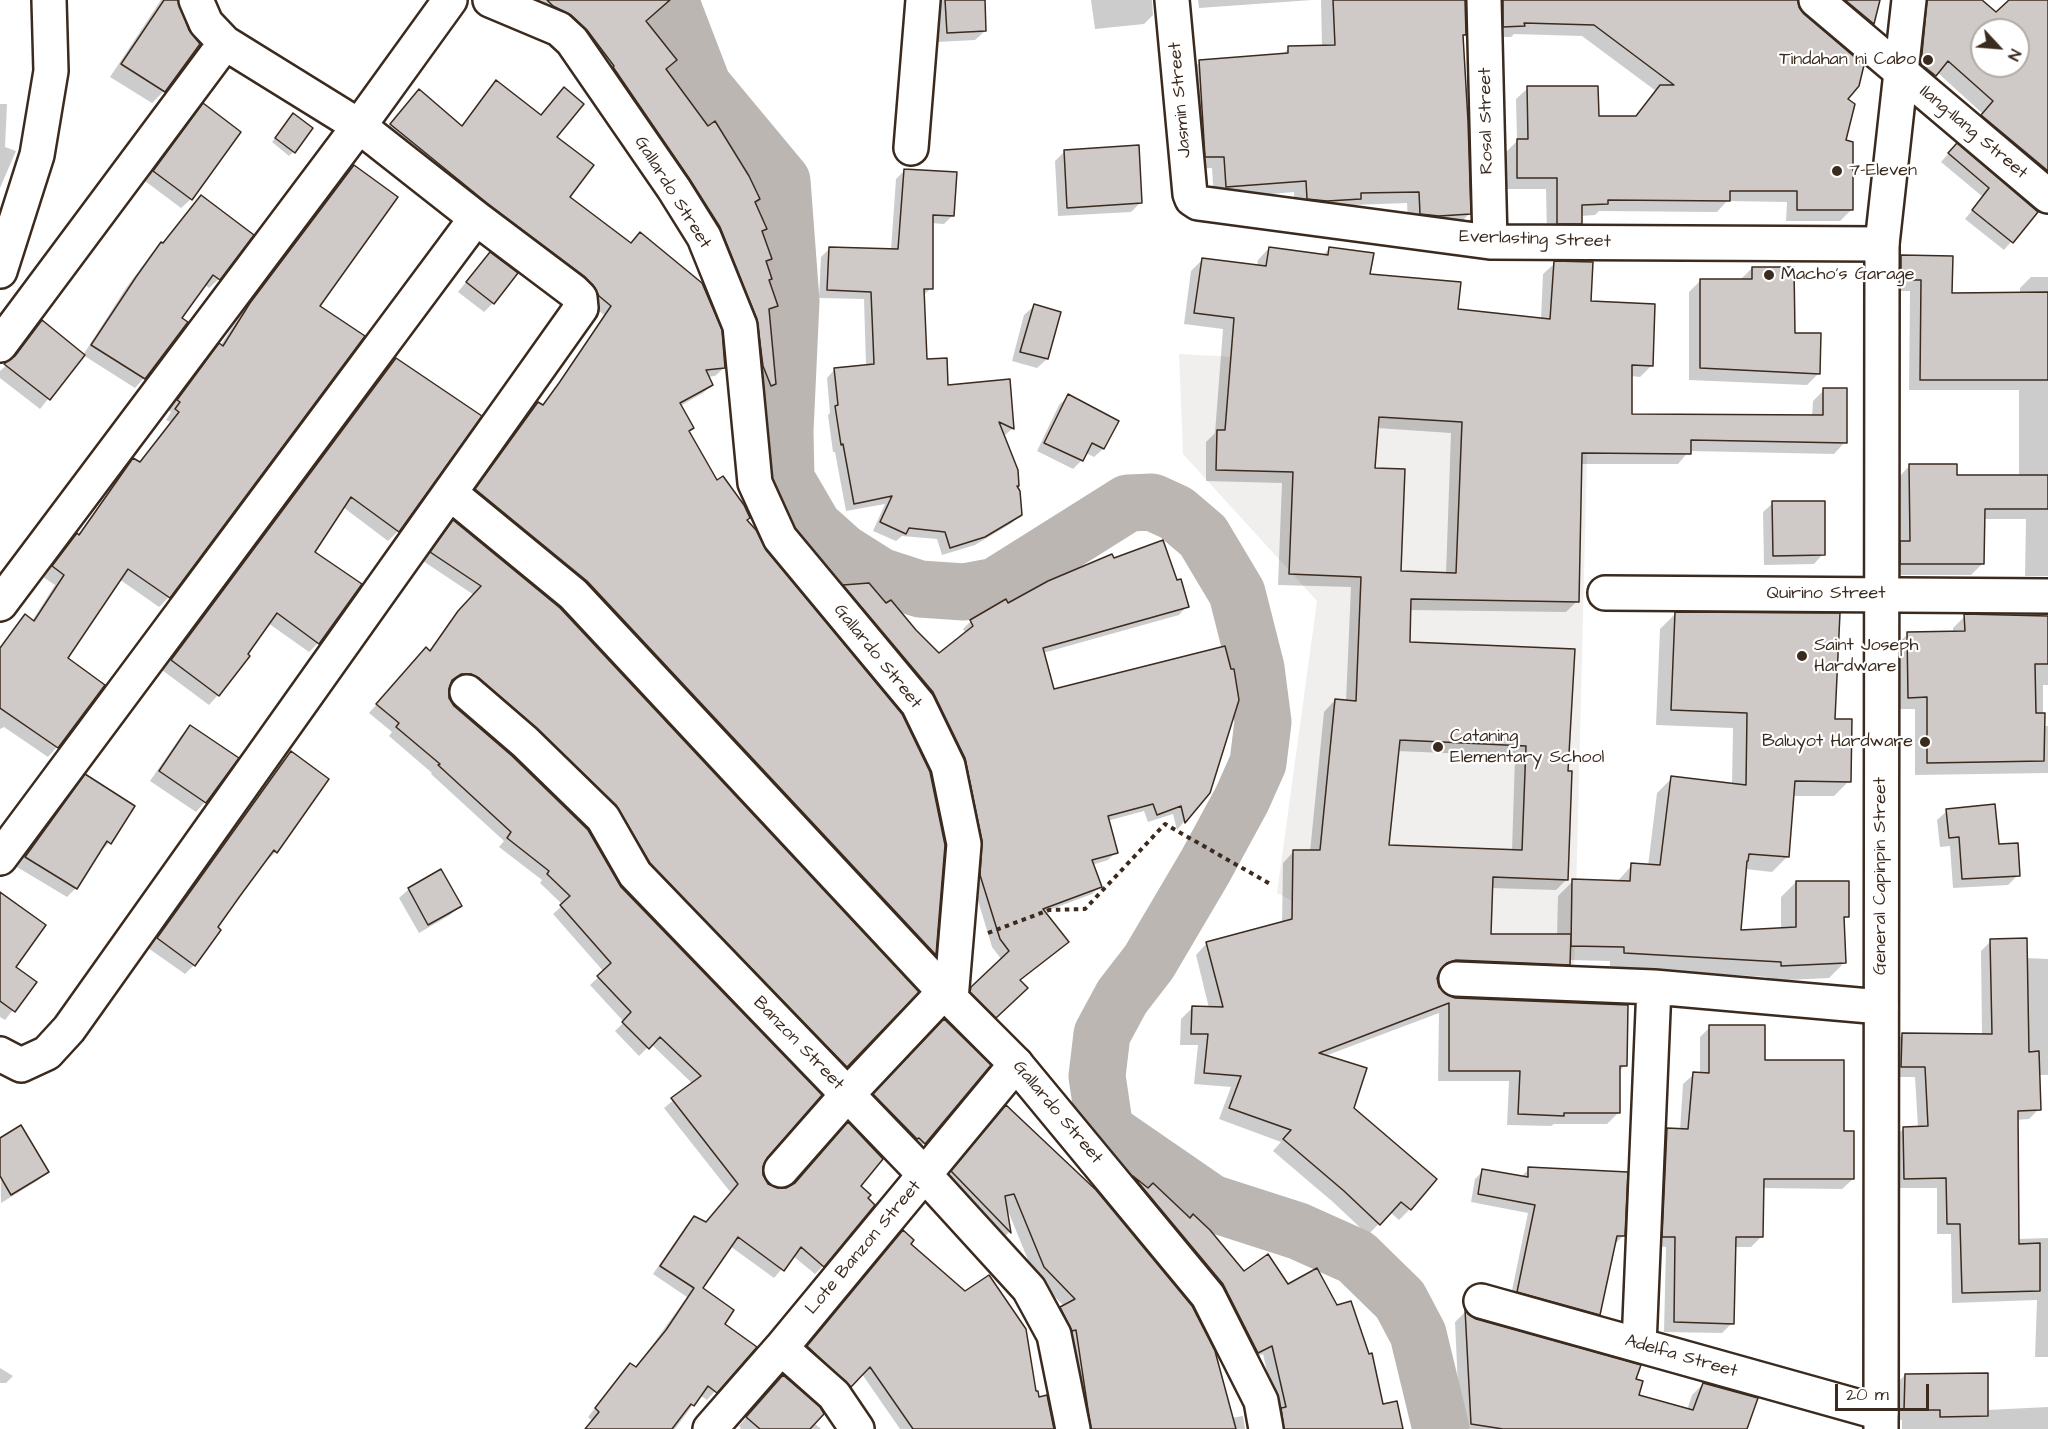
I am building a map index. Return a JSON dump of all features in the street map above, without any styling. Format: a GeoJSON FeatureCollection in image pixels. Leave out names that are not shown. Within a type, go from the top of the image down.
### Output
{"type":"FeatureCollection","features":[{"type":"Feature","properties":{"kind":"street"},"geometry":{"type":"LineString","coordinates":[[0,271],[37,155],[51,71],[49,0]]}},
{"type":"Feature","properties":{"kind":"street"},"geometry":{"type":"LineString","coordinates":[[0,1054],[21,1065],[47,1053],[69,1029],[581,308],[580,298],[573,291],[359,126],[225,43],[206,23],[196,0]]}},
{"type":"Feature","properties":{"kind":"street"},"geometry":{"type":"LineString","coordinates":[[0,604],[359,126],[450,0]]}},
{"type":"Feature","properties":{"kind":"street","name":"Gallardo Street"},"geometry":{"type":"LineString","coordinates":[[490,0],[559,29],[572,41],[674,189],[704,237],[740,326],[755,483],[780,538],[918,704],[948,766],[964,844],[956,946],[947,995],[1016,1064],[1208,1296],[1261,1401],[1266,1429]]}},
{"type":"Feature","properties":{"kind":"street"},"geometry":{"type":"LineString","coordinates":[[911,148],[923,0]]}},
{"type":"Feature","properties":{"kind":"street","name":"Jasmin Street"},"geometry":{"type":"LineString","coordinates":[[1172,0],[1192,199]]}},
{"type":"Feature","properties":{"kind":"street","name":"Rosal Street"},"geometry":{"type":"LineString","coordinates":[[1484,0],[1490,242]]}},
{"type":"Feature","properties":{"kind":"street","name":"Ilang-Ilang Street"},"geometry":{"type":"LineString","coordinates":[[1816,0],[2048,196]]}},
{"type":"Feature","properties":{"kind":"street","name":"General Capinpin Street"},"geometry":{"type":"LineString","coordinates":[[1881,1421],[1882,244],[1909,0]]}},
{"type":"Feature","properties":{"kind":"street"},"geometry":{"type":"LineString","coordinates":[[0,345],[225,43]]}},
{"type":"Feature","properties":{"kind":"street","name":"Everlasting Street"},"geometry":{"type":"LineString","coordinates":[[1192,199],[1198,203],[1490,242],[1882,244]]}},
{"type":"Feature","properties":{"kind":"street"},"geometry":{"type":"LineString","coordinates":[[0,858],[476,218]]}},
{"type":"Feature","properties":{"kind":"street"},"geometry":{"type":"LineString","coordinates":[[450,493],[573,594],[947,995],[847,1095],[781,1170]]}},
{"type":"Feature","properties":{"kind":"street","name":"Quirino Street"},"geometry":{"type":"LineString","coordinates":[[1605,593],[2048,596]]}},
{"type":"Feature","properties":{"kind":"street","name":"Banzon Street"},"geometry":{"type":"LineString","coordinates":[[467,692],[525,742],[603,818],[635,874],[925,1176],[1029,1289],[1054,1335],[1073,1429]]}},
{"type":"Feature","properties":{"kind":"street"},"geometry":{"type":"LineString","coordinates":[[1456,979],[1654,987],[1881,1006]]}},
{"type":"Feature","properties":{"kind":"street"},"geometry":{"type":"LineString","coordinates":[[1639,1345],[1654,987]]}},
{"type":"Feature","properties":{"kind":"street","name":"Lote Banzon Street"},"geometry":{"type":"LineString","coordinates":[[710,1429],[781,1348],[1016,1064]]}},
{"type":"Feature","properties":{"kind":"street","name":"Adelfa Street"},"geometry":{"type":"LineString","coordinates":[[1481,1301],[1639,1345],[1881,1421]]}},
{"type":"Feature","properties":{"kind":"street"},"geometry":{"type":"LineString","coordinates":[[781,1348],[834,1395],[857,1429]]}},
{"type":"Feature","properties":{"kind":"path"},"geometry":{"type":"LineString","coordinates":[[956,946],[1049,910],[1085,909],[1165,824],[1272,885]]}},
{"type":"Feature","properties":{"kind":"shaded area","name":"Cataning Elementary School"},"geometry":{"type":"Polygon","coordinates":[[[1179,354],[1589,375],[1574,978],[1436,976],[1277,893],[1317,601],[1183,454],[1179,354]]]}},
{"type":"Feature","properties":{"kind":"building"},"geometry":{"type":"Polygon","coordinates":[[[164,0],[178,0],[189,30],[200,44],[165,92],[121,64],[164,0]]]}},
{"type":"Feature","properties":{"kind":"building"},"geometry":{"type":"Polygon","coordinates":[[[547,0],[670,0],[646,21],[677,60],[666,69],[708,126],[715,121],[749,176],[760,199],[755,202],[767,229],[762,231],[772,259],[766,261],[772,279],[769,280],[778,306],[769,309],[776,384],[771,386],[763,366],[757,319],[720,227],[614,66],[587,30],[571,15],[553,6],[547,0]]]}},
{"type":"Feature","properties":{"kind":"building"},"geometry":{"type":"Polygon","coordinates":[[[945,0],[985,0],[986,31],[947,33],[945,0]]]}},
{"type":"Feature","properties":{"kind":"building"},"geometry":{"type":"Polygon","coordinates":[[[1333,0],[1465,0],[1466,35],[1463,35],[1471,214],[1439,216],[1420,214],[1419,192],[1361,193],[1361,199],[1327,201],[1307,199],[1306,181],[1226,187],[1224,157],[1205,157],[1199,60],[1288,53],[1288,46],[1335,45],[1333,0]]]}},
{"type":"Feature","properties":{"kind":"building"},"geometry":{"type":"Polygon","coordinates":[[[1503,0],[1798,0],[1799,7],[1804,14],[1864,65],[1859,86],[1848,99],[1855,104],[1846,140],[1853,142],[1853,210],[1797,210],[1797,191],[1730,191],[1730,201],[1608,200],[1608,204],[1582,205],[1582,224],[1557,224],[1557,178],[1517,178],[1517,139],[1528,139],[1527,86],[1598,86],[1599,116],[1636,116],[1660,85],[1674,85],[1594,25],[1524,23],[1525,26],[1503,27],[1503,0]]]}},
{"type":"Feature","properties":{"kind":"building"},"geometry":{"type":"Polygon","coordinates":[[[1845,0],[1880,0],[1874,24],[1845,0]]]}},
{"type":"Feature","properties":{"kind":"building"},"geometry":{"type":"Polygon","coordinates":[[[1927,0],[1982,0],[1996,12],[2009,0],[2048,0],[2048,171],[1981,115],[1993,101],[1948,61],[1936,76],[1921,64],[1927,0]]]}},
{"type":"Feature","properties":{"kind":"building"},"geometry":{"type":"Polygon","coordinates":[[[496,80],[541,115],[564,87],[584,104],[557,137],[594,165],[570,197],[631,243],[640,232],[702,283],[722,330],[725,368],[706,370],[713,385],[680,403],[694,428],[689,431],[717,480],[723,476],[744,505],[750,518],[747,520],[756,530],[766,550],[902,714],[930,772],[945,845],[936,955],[587,581],[475,489],[538,402],[543,405],[611,306],[599,296],[584,276],[487,203],[390,124],[419,89],[462,126],[496,80]]]}},
{"type":"Feature","properties":{"kind":"building"},"geometry":{"type":"Polygon","coordinates":[[[203,103],[241,132],[192,200],[153,171],[203,103]]]}},
{"type":"Feature","properties":{"kind":"building"},"geometry":{"type":"Polygon","coordinates":[[[293,113],[313,128],[295,153],[275,138],[293,113]]]}},
{"type":"Feature","properties":{"kind":"building"},"geometry":{"type":"Polygon","coordinates":[[[1957,143],[2038,212],[2013,243],[1972,210],[1989,188],[1948,153],[1957,143]]]}},
{"type":"Feature","properties":{"kind":"building"},"geometry":{"type":"Polygon","coordinates":[[[1139,145],[1142,203],[1067,208],[1064,150],[1139,145]]]}},
{"type":"Feature","properties":{"kind":"building"},"geometry":{"type":"Polygon","coordinates":[[[354,165],[398,197],[320,306],[365,336],[170,598],[128,569],[68,658],[105,685],[58,748],[0,708],[0,648],[25,614],[34,621],[64,575],[52,566],[77,533],[79,535],[133,458],[140,462],[179,412],[175,409],[180,402],[177,400],[219,343],[223,346],[250,303],[354,165]]]}},
{"type":"Feature","properties":{"kind":"building"},"geometry":{"type":"Polygon","coordinates":[[[904,169],[957,172],[954,216],[933,215],[933,289],[924,289],[927,359],[947,358],[948,385],[1010,379],[1014,429],[999,422],[1018,470],[1019,486],[1017,486],[1020,491],[1022,515],[985,537],[950,548],[945,532],[909,528],[906,534],[880,522],[892,496],[854,504],[835,406],[838,405],[834,368],[874,364],[871,292],[827,290],[829,247],[898,249],[904,169]]]}},
{"type":"Feature","properties":{"kind":"building"},"geometry":{"type":"Polygon","coordinates":[[[201,195],[254,235],[220,280],[213,275],[182,318],[188,322],[145,379],[91,345],[161,242],[163,243],[201,195]]]}},
{"type":"Feature","properties":{"kind":"building"},"geometry":{"type":"Polygon","coordinates":[[[1269,247],[1328,255],[1329,247],[1374,253],[1370,274],[1461,282],[1458,309],[1550,319],[1554,261],[1593,262],[1591,301],[1655,304],[1653,366],[1632,365],[1632,414],[1823,415],[1823,388],[1847,388],[1847,443],[1691,440],[1691,454],[1582,453],[1579,602],[1411,599],[1410,642],[1575,649],[1568,771],[1572,771],[1568,880],[1493,877],[1491,934],[1571,934],[1570,965],[1456,960],[1447,963],[1441,969],[1437,978],[1439,987],[1446,994],[1455,998],[1628,1005],[1627,1066],[1620,1066],[1620,1113],[1564,1113],[1564,1116],[1518,1114],[1520,1071],[1449,1071],[1449,1003],[1319,1053],[1367,1068],[1354,1108],[1437,1179],[1411,1210],[1401,1202],[1380,1225],[1283,1139],[1291,1130],[1229,1108],[1241,1076],[1204,1073],[1208,1034],[1191,1034],[1192,1006],[1223,1007],[1206,942],[1292,919],[1293,850],[1320,850],[1335,699],[1356,701],[1361,577],[1289,574],[1293,472],[1216,470],[1217,430],[1225,430],[1234,318],[1194,313],[1202,258],[1266,266],[1269,247]],[[1379,417],[1375,468],[1405,469],[1401,571],[1456,573],[1462,422],[1379,417]],[[1400,740],[1389,845],[1522,850],[1526,746],[1400,740]]]}},
{"type":"Feature","properties":{"kind":"building"},"geometry":{"type":"Polygon","coordinates":[[[490,252],[518,273],[494,304],[466,282],[490,252]]]}},
{"type":"Feature","properties":{"kind":"building"},"geometry":{"type":"Polygon","coordinates":[[[1901,255],[1953,256],[1952,293],[2048,292],[2048,380],[1920,380],[1921,280],[1901,280],[1901,255]]]}},
{"type":"Feature","properties":{"kind":"building"},"geometry":{"type":"Polygon","coordinates":[[[1752,267],[1794,267],[1795,333],[1821,333],[1820,374],[1700,368],[1700,279],[1752,279],[1752,267]]]}},
{"type":"Feature","properties":{"kind":"building"},"geometry":{"type":"Polygon","coordinates":[[[1034,304],[1061,312],[1048,359],[1020,352],[1034,304]]]}},
{"type":"Feature","properties":{"kind":"building"},"geometry":{"type":"Polygon","coordinates":[[[42,320],[85,355],[50,400],[4,364],[15,356],[42,320]]]}},
{"type":"Feature","properties":{"kind":"building"},"geometry":{"type":"Polygon","coordinates":[[[396,358],[482,416],[399,532],[351,497],[315,552],[362,584],[319,644],[277,613],[248,654],[250,656],[219,696],[171,660],[396,358]]]}},
{"type":"Feature","properties":{"kind":"building"},"geometry":{"type":"Polygon","coordinates":[[[1068,394],[1119,421],[1104,449],[1092,443],[1083,461],[1044,443],[1068,394]]]}},
{"type":"Feature","properties":{"kind":"building"},"geometry":{"type":"Polygon","coordinates":[[[1909,464],[1957,464],[1957,475],[2048,475],[2048,509],[1985,509],[1984,564],[1900,564],[1900,541],[1910,541],[1909,464]]]}},
{"type":"Feature","properties":{"kind":"building"},"geometry":{"type":"Polygon","coordinates":[[[1772,501],[1825,501],[1825,555],[1773,556],[1772,501]]]}},
{"type":"Feature","properties":{"kind":"building"},"geometry":{"type":"Polygon","coordinates":[[[453,520],[560,608],[919,992],[847,1067],[650,863],[616,805],[538,729],[479,678],[471,674],[461,674],[452,680],[449,698],[454,706],[512,756],[588,830],[621,887],[822,1095],[767,1158],[763,1167],[763,1175],[768,1184],[786,1188],[795,1183],[848,1122],[883,1159],[861,1186],[871,1195],[868,1198],[875,1205],[824,1267],[801,1247],[784,1271],[738,1237],[703,1288],[734,1310],[725,1324],[757,1347],[717,1393],[708,1386],[694,1406],[691,1404],[672,1429],[585,1429],[599,1412],[595,1408],[630,1363],[636,1367],[666,1330],[694,1288],[660,1266],[694,1216],[706,1222],[738,1184],[671,1098],[701,1076],[660,1037],[649,1049],[622,1022],[631,1012],[597,976],[611,963],[560,905],[570,896],[547,874],[549,871],[507,838],[511,832],[438,765],[440,764],[396,727],[399,723],[376,704],[426,647],[430,651],[458,611],[481,586],[430,552],[453,520]]]}},
{"type":"Feature","properties":{"kind":"building"},"geometry":{"type":"Polygon","coordinates":[[[1163,540],[1177,580],[1181,579],[1189,607],[1043,648],[1054,689],[1225,646],[1231,669],[1234,669],[1239,700],[1210,793],[1185,823],[1181,806],[1157,815],[1153,804],[1108,816],[1118,853],[1092,860],[1102,887],[1043,909],[1069,942],[1020,980],[1028,988],[996,1018],[970,992],[971,987],[1009,951],[1000,939],[980,875],[982,841],[965,758],[933,692],[843,585],[869,583],[886,603],[891,600],[939,653],[973,626],[970,620],[1006,599],[1008,603],[1048,581],[1112,554],[1114,558],[1163,540]]]}},
{"type":"Feature","properties":{"kind":"building"},"geometry":{"type":"Polygon","coordinates":[[[1675,612],[1840,613],[1835,719],[1852,719],[1851,782],[1795,781],[1789,857],[1749,854],[1741,930],[1796,927],[1796,881],[1849,881],[1849,917],[1844,917],[1846,963],[1781,966],[1781,962],[1624,953],[1624,947],[1571,946],[1572,879],[1630,881],[1631,863],[1660,865],[1671,776],[1746,785],[1747,713],[1671,710],[1675,612]]]}},
{"type":"Feature","properties":{"kind":"building"},"geometry":{"type":"Polygon","coordinates":[[[1964,614],[2048,616],[2048,664],[2035,664],[2036,713],[2045,713],[2044,761],[1927,763],[1927,697],[1908,698],[1907,632],[1965,631],[1964,614]]]}},
{"type":"Feature","properties":{"kind":"building"},"geometry":{"type":"Polygon","coordinates":[[[190,725],[239,758],[206,803],[159,771],[190,725]]]}},
{"type":"Feature","properties":{"kind":"building"},"geometry":{"type":"Polygon","coordinates":[[[291,751],[329,779],[277,853],[274,850],[240,896],[218,927],[221,930],[195,966],[157,938],[291,751]]]}},
{"type":"Feature","properties":{"kind":"building"},"geometry":{"type":"Polygon","coordinates":[[[85,774],[135,806],[111,844],[107,841],[77,889],[25,857],[85,774]]]}},
{"type":"Feature","properties":{"kind":"building"},"geometry":{"type":"Polygon","coordinates":[[[1995,804],[1999,844],[2018,843],[2020,876],[1962,879],[1959,837],[1949,838],[1946,809],[1995,804]]]}},
{"type":"Feature","properties":{"kind":"building"},"geometry":{"type":"Polygon","coordinates":[[[441,869],[462,906],[428,925],[408,888],[441,869]]]}},
{"type":"Feature","properties":{"kind":"building"},"geometry":{"type":"Polygon","coordinates":[[[0,892],[46,925],[16,967],[37,982],[15,1012],[0,1001],[0,892]]]}},
{"type":"Feature","properties":{"kind":"building"},"geometry":{"type":"Polygon","coordinates":[[[2027,938],[2029,1052],[2039,1051],[2041,1110],[2018,1111],[2019,1244],[2040,1243],[2040,1291],[1962,1293],[1960,1224],[1947,1224],[1946,1178],[1904,1179],[1903,1127],[1928,1126],[1925,1067],[1901,1067],[1902,1033],[1992,1034],[1990,939],[2027,938]]]}},
{"type":"Feature","properties":{"kind":"building"},"geometry":{"type":"Polygon","coordinates":[[[944,1019],[991,1065],[925,1144],[919,1138],[917,1139],[873,1094],[944,1019]]]}},
{"type":"Feature","properties":{"kind":"building"},"geometry":{"type":"Polygon","coordinates":[[[1709,1025],[1765,1025],[1765,1060],[1844,1060],[1844,1131],[1854,1131],[1854,1179],[1764,1179],[1763,1237],[1736,1237],[1734,1324],[1674,1322],[1675,1237],[1662,1237],[1667,1128],[1688,1129],[1693,1072],[1709,1073],[1709,1025]]]}},
{"type":"Feature","properties":{"kind":"building"},"geometry":{"type":"Polygon","coordinates":[[[1006,1105],[1096,1190],[1192,1306],[1215,1351],[1236,1429],[1091,1429],[1076,1330],[1072,1331],[1060,1307],[1075,1299],[1044,1267],[1014,1194],[1005,1196],[1011,1233],[951,1171],[1006,1105]]]}},
{"type":"Feature","properties":{"kind":"building"},"geometry":{"type":"Polygon","coordinates":[[[21,1125],[49,1172],[11,1195],[0,1176],[0,1138],[21,1125]]]}},
{"type":"Feature","properties":{"kind":"building"},"geometry":{"type":"Polygon","coordinates":[[[1528,1167],[1628,1172],[1625,1236],[1617,1236],[1600,1315],[1517,1292],[1535,1205],[1478,1194],[1482,1169],[1528,1177],[1528,1167]]]}},
{"type":"Feature","properties":{"kind":"building"},"geometry":{"type":"Polygon","coordinates":[[[1133,1176],[1148,1188],[1153,1183],[1190,1218],[1193,1214],[1210,1230],[1244,1271],[1268,1254],[1288,1284],[1317,1268],[1337,1305],[1351,1301],[1369,1354],[1372,1353],[1383,1404],[1397,1401],[1403,1429],[1284,1429],[1281,1408],[1286,1407],[1272,1346],[1258,1353],[1223,1284],[1133,1176]]]}},
{"type":"Feature","properties":{"kind":"building"},"geometry":{"type":"Polygon","coordinates":[[[903,1230],[914,1240],[911,1244],[965,1291],[989,1275],[1026,1329],[1036,1391],[1039,1397],[1047,1395],[1054,1429],[913,1429],[870,1367],[851,1387],[807,1346],[903,1230]]]}},
{"type":"Feature","properties":{"kind":"building"},"geometry":{"type":"Polygon","coordinates":[[[1465,1309],[1476,1319],[1641,1365],[1636,1379],[1643,1381],[1639,1395],[1693,1410],[1703,1383],[1758,1398],[1747,1429],[1503,1429],[1471,1424],[1465,1309]]]}},
{"type":"Feature","properties":{"kind":"building"},"geometry":{"type":"Polygon","coordinates":[[[1988,1373],[1988,1416],[1940,1417],[1940,1410],[1904,1410],[1905,1374],[1988,1373]]]}},
{"type":"Feature","properties":{"kind":"building"},"geometry":{"type":"Polygon","coordinates":[[[783,1375],[820,1407],[824,1414],[810,1429],[760,1429],[746,1417],[783,1375]]]}},
{"type":"Feature","properties":{"kind":"waterway"},"geometry":{"type":"LineString","coordinates":[[670,0],[703,86],[782,181],[791,301],[785,431],[786,479],[814,527],[842,552],[880,576],[920,589],[964,592],[996,586],[1128,503],[1152,502],[1176,513],[1203,536],[1237,593],[1256,668],[1263,722],[1258,763],[1242,799],[1205,867],[1149,962],[1122,997],[1102,1034],[1097,1076],[1105,1130],[1211,1203],[1298,1231],[1356,1257],[1400,1300],[1418,1334],[1441,1429]]}},
{"type":"Feature","properties":{"kind":"place","name":"Tindahan ni Cabo"},"geometry":{"type":"Point","coordinates":[1928,60]}},
{"type":"Feature","properties":{"kind":"place","name":"7-Eleven"},"geometry":{"type":"Point","coordinates":[1837,171]}},
{"type":"Feature","properties":{"kind":"place","name":"Macho's Garage"},"geometry":{"type":"Point","coordinates":[1769,275]}},
{"type":"Feature","properties":{"kind":"place","name":"Saint Joseph Hardware"},"geometry":{"type":"Point","coordinates":[1802,656]}},
{"type":"Feature","properties":{"kind":"place","name":"Baluyot Hardware"},"geometry":{"type":"Point","coordinates":[1925,742]}},
{"type":"Feature","properties":{"kind":"place","name":"Cataning Elementary School"},"geometry":{"type":"Point","coordinates":[1438,747]}}]}
